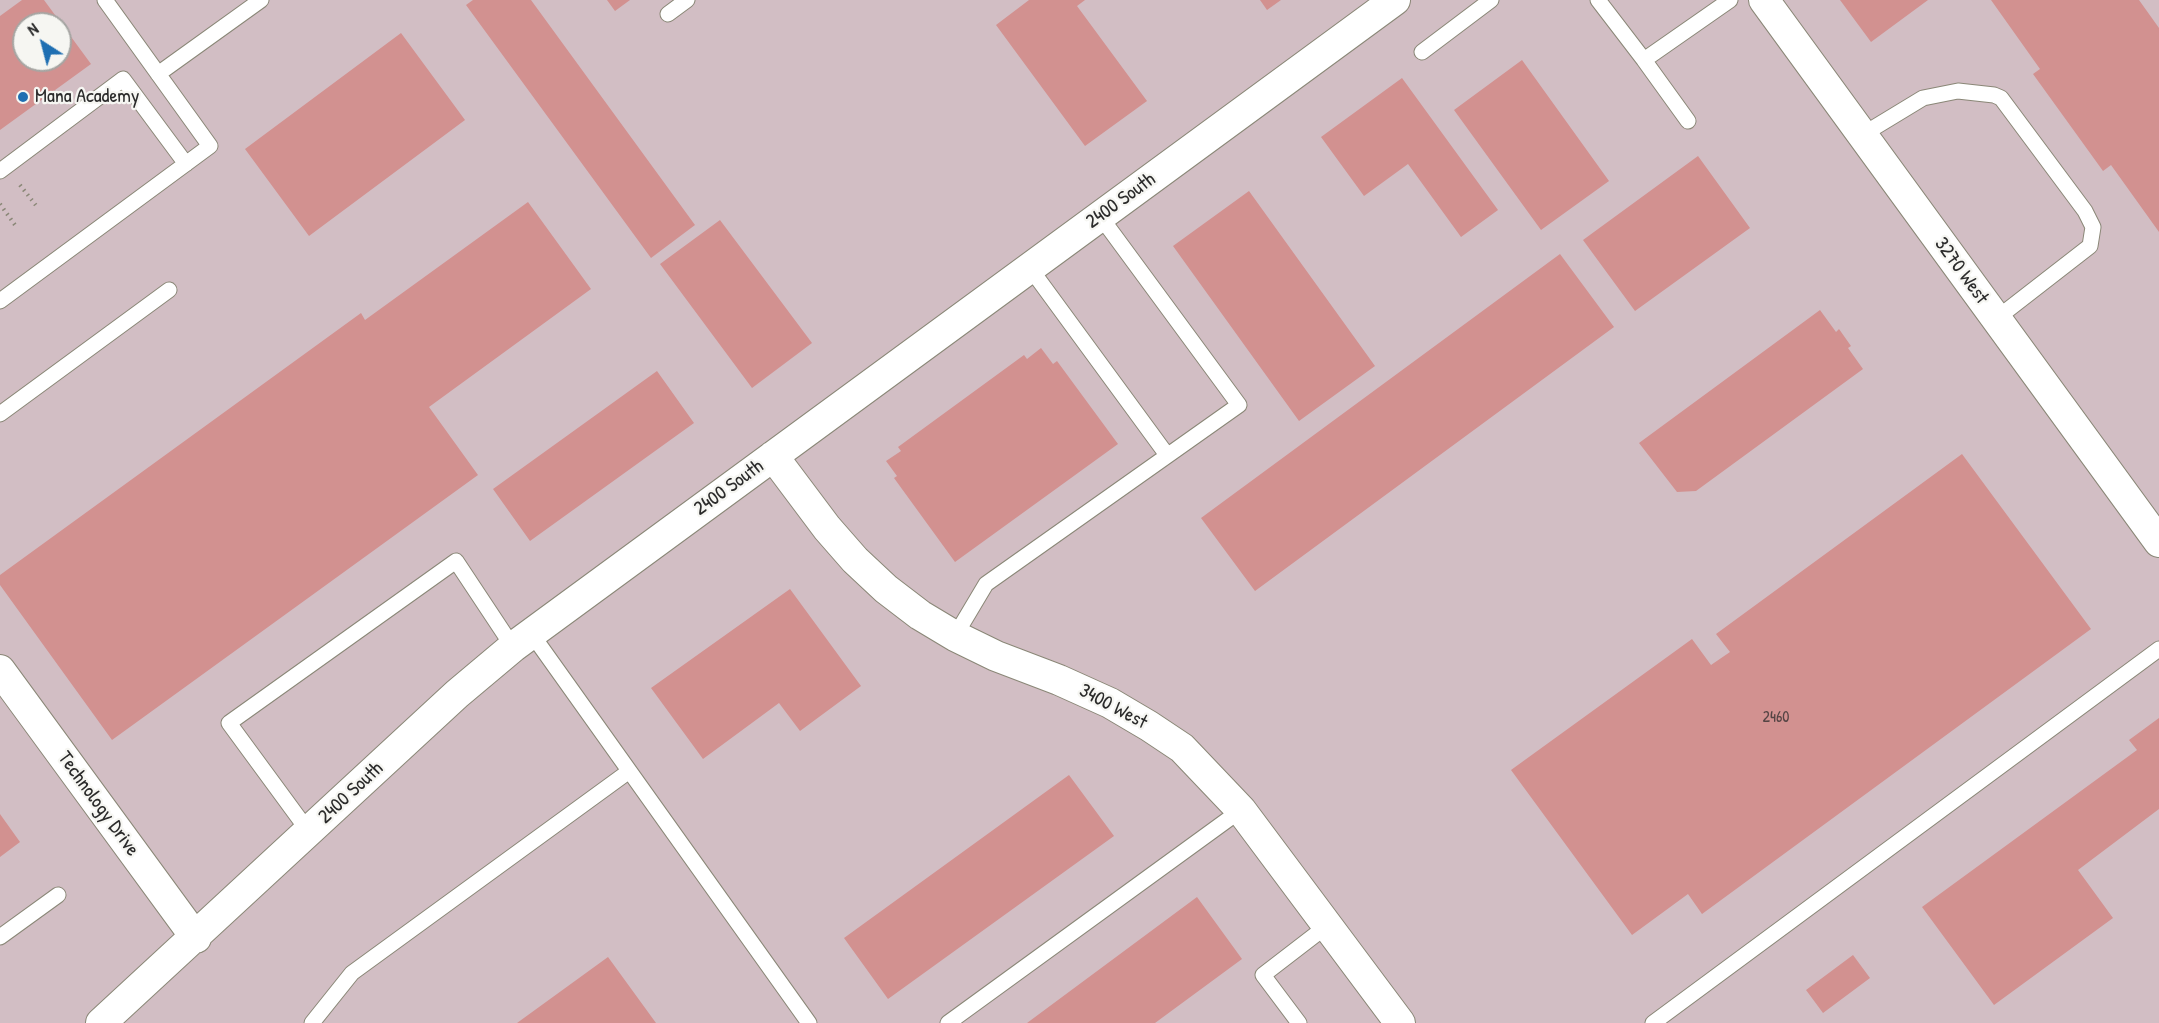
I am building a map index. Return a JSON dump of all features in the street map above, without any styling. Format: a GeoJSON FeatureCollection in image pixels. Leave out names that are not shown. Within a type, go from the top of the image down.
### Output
{"type":"FeatureCollection","features":[{"type":"Feature","properties":{"kind":"street","name":"2400 South"},"geometry":{"type":"LineString","coordinates":[[101,1023],[196,938],[457,694],[522,640],[1395,0]]}},
{"type":"Feature","properties":{"kind":"street","name":"3270 West"},"geometry":{"type":"LineString","coordinates":[[1764,0],[2159,543]]}},
{"type":"Feature","properties":{"kind":"street","name":"3400 West"},"geometry":{"type":"LineString","coordinates":[[773,456],[826,528],[886,589],[955,636],[996,656],[1059,680],[1149,726],[1182,748],[1241,810],[1400,1023]]}},
{"type":"Feature","properties":{"kind":"street","name":"Technology Drive"},"geometry":{"type":"LineString","coordinates":[[0,670],[196,938]]}},
{"type":"Feature","properties":{"kind":"lane"},"geometry":{"type":"LineString","coordinates":[[0,301],[210,146],[105,0]]}},
{"type":"Feature","properties":{"kind":"lane"},"geometry":{"type":"LineString","coordinates":[[158,74],[261,0]]}},
{"type":"Feature","properties":{"kind":"lane"},"geometry":{"type":"LineString","coordinates":[[668,14],[687,0]]}},
{"type":"Feature","properties":{"kind":"lane"},"geometry":{"type":"LineString","coordinates":[[1422,52],[1491,0]]}},
{"type":"Feature","properties":{"kind":"lane"},"geometry":{"type":"LineString","coordinates":[[1598,0],[1689,121]]}},
{"type":"Feature","properties":{"kind":"lane"},"geometry":{"type":"LineString","coordinates":[[1644,60],[1730,0]]}},
{"type":"Feature","properties":{"kind":"lane"},"geometry":{"type":"LineString","coordinates":[[0,171],[123,79],[186,164]]}},
{"type":"Feature","properties":{"kind":"lane"},"geometry":{"type":"LineString","coordinates":[[1862,135],[1923,98],[1958,91],[1994,95],[2001,98],[2085,211],[2093,227],[2090,246],[1996,319]]}},
{"type":"Feature","properties":{"kind":"lane"},"geometry":{"type":"LineString","coordinates":[[955,636],[986,584],[1239,405],[1100,216]]}},
{"type":"Feature","properties":{"kind":"lane"},"geometry":{"type":"LineString","coordinates":[[1030,268],[1167,455]]}},
{"type":"Feature","properties":{"kind":"lane"},"geometry":{"type":"LineString","coordinates":[[0,414],[169,290]]}},
{"type":"Feature","properties":{"kind":"lane"},"geometry":{"type":"LineString","coordinates":[[309,832],[229,723],[456,561],[628,772],[809,1023]]}},
{"type":"Feature","properties":{"kind":"lane"},"geometry":{"type":"LineString","coordinates":[[1653,1023],[2159,649]]}},
{"type":"Feature","properties":{"kind":"lane"},"geometry":{"type":"LineString","coordinates":[[312,1023],[352,973],[628,772]]}},
{"type":"Feature","properties":{"kind":"lane"},"geometry":{"type":"LineString","coordinates":[[948,1023],[1241,810]]}},
{"type":"Feature","properties":{"kind":"lane"},"geometry":{"type":"LineString","coordinates":[[0,937],[58,895]]}},
{"type":"Feature","properties":{"kind":"lane"},"geometry":{"type":"LineString","coordinates":[[1299,1023],[1263,975],[1328,925]]}},
{"type":"Feature","properties":{"kind":"path"},"geometry":{"type":"LineString","coordinates":[[20,185],[38,208]]}},
{"type":"Feature","properties":{"kind":"path"},"geometry":{"type":"LineString","coordinates":[[0,204],[15,225]]}},
{"type":"Feature","properties":{"kind":"shaded area"},"geometry":{"type":"Polygon","coordinates":[[[0,0],[2159,0],[2159,1023],[0,1023],[0,0]]]}},
{"type":"Feature","properties":{"kind":"building","name":"Mana Academy"},"geometry":{"type":"Polygon","coordinates":[[[22,0],[44,0],[53,12],[12,12],[12,72],[72,72],[72,38],[91,64],[0,130],[0,16],[22,0]]]}},
{"type":"Feature","properties":{"kind":"building"},"geometry":{"type":"Polygon","coordinates":[[[473,0],[531,0],[695,225],[651,258],[466,5],[473,0]]]}},
{"type":"Feature","properties":{"kind":"building"},"geometry":{"type":"Polygon","coordinates":[[[607,0],[630,0],[615,11],[607,0]]]}},
{"type":"Feature","properties":{"kind":"building"},"geometry":{"type":"Polygon","coordinates":[[[1029,0],[1085,0],[1077,6],[1147,101],[1085,146],[996,25],[1029,0]]]}},
{"type":"Feature","properties":{"kind":"building"},"geometry":{"type":"Polygon","coordinates":[[[1260,0],[1281,0],[1267,10],[1260,0]]]}},
{"type":"Feature","properties":{"kind":"building"},"geometry":{"type":"Polygon","coordinates":[[[1840,0],[1928,0],[1871,42],[1840,0]]]}},
{"type":"Feature","properties":{"kind":"building"},"geometry":{"type":"Polygon","coordinates":[[[1991,0],[2139,0],[2159,28],[2159,232],[2111,165],[2103,171],[2033,74],[2040,69],[1991,0]]]}},
{"type":"Feature","properties":{"kind":"building"},"geometry":{"type":"Polygon","coordinates":[[[401,33],[465,120],[309,236],[245,149],[401,33]]]}},
{"type":"Feature","properties":{"kind":"building"},"geometry":{"type":"Polygon","coordinates":[[[1522,60],[1609,181],[1541,230],[1454,110],[1522,60]]]}},
{"type":"Feature","properties":{"kind":"building"},"geometry":{"type":"Polygon","coordinates":[[[1402,78],[1498,210],[1461,237],[1408,164],[1364,196],[1321,137],[1402,78]]]}},
{"type":"Feature","properties":{"kind":"building"},"geometry":{"type":"Polygon","coordinates":[[[1698,156],[1750,228],[1635,311],[1583,240],[1698,156]]]}},
{"type":"Feature","properties":{"kind":"building"},"geometry":{"type":"Polygon","coordinates":[[[1249,191],[1375,366],[1299,421],[1173,246],[1249,191]]]}},
{"type":"Feature","properties":{"kind":"building"},"geometry":{"type":"Polygon","coordinates":[[[528,202],[591,289],[429,407],[478,475],[112,740],[0,585],[0,575],[361,313],[365,320],[528,202]]]}},
{"type":"Feature","properties":{"kind":"building"},"geometry":{"type":"Polygon","coordinates":[[[720,220],[812,343],[752,388],[660,264],[720,220]]]}},
{"type":"Feature","properties":{"kind":"building"},"geometry":{"type":"Polygon","coordinates":[[[1560,254],[1614,327],[1255,591],[1201,518],[1560,254]]]}},
{"type":"Feature","properties":{"kind":"building"},"geometry":{"type":"Polygon","coordinates":[[[1820,310],[1836,332],[1839,329],[1851,346],[1848,348],[1863,369],[1696,491],[1677,492],[1639,443],[1820,310]]]}},
{"type":"Feature","properties":{"kind":"building"},"geometry":{"type":"Polygon","coordinates":[[[1041,348],[1053,364],[1057,361],[1118,444],[955,562],[894,478],[897,476],[886,461],[901,451],[898,447],[1024,355],[1027,359],[1041,348]]]}},
{"type":"Feature","properties":{"kind":"building"},"geometry":{"type":"Polygon","coordinates":[[[657,371],[694,423],[530,541],[493,489],[657,371]]]}},
{"type":"Feature","properties":{"kind":"building"},"geometry":{"type":"Polygon","coordinates":[[[1962,454],[2091,629],[1702,914],[1688,894],[1632,935],[1511,770],[1692,639],[1711,665],[1730,652],[1716,634],[1962,454]]]}},
{"type":"Feature","properties":{"kind":"building"},"geometry":{"type":"Polygon","coordinates":[[[790,589],[861,686],[800,731],[779,703],[703,759],[651,688],[790,589]]]}},
{"type":"Feature","properties":{"kind":"building"},"geometry":{"type":"Polygon","coordinates":[[[2159,718],[2159,809],[2078,870],[2113,918],[1994,1005],[1922,907],[2137,750],[2129,740],[2159,718]]]}},
{"type":"Feature","properties":{"kind":"building"},"geometry":{"type":"Polygon","coordinates":[[[1069,775],[1114,836],[888,999],[844,938],[1069,775]]]}},
{"type":"Feature","properties":{"kind":"building"},"geometry":{"type":"Polygon","coordinates":[[[0,814],[20,842],[0,857],[0,814]]]}},
{"type":"Feature","properties":{"kind":"building"},"geometry":{"type":"Polygon","coordinates":[[[1197,897],[1242,959],[1155,1023],[1027,1023],[1197,897]]]}},
{"type":"Feature","properties":{"kind":"building"},"geometry":{"type":"Polygon","coordinates":[[[1853,955],[1870,978],[1823,1013],[1806,990],[1853,955]]]}},
{"type":"Feature","properties":{"kind":"building"},"geometry":{"type":"Polygon","coordinates":[[[608,957],[656,1023],[517,1023],[608,957]]]}},
{"type":"Feature","properties":{"kind":"place","name":"Mana Academy"},"geometry":{"type":"Point","coordinates":[23,97]}}]}
